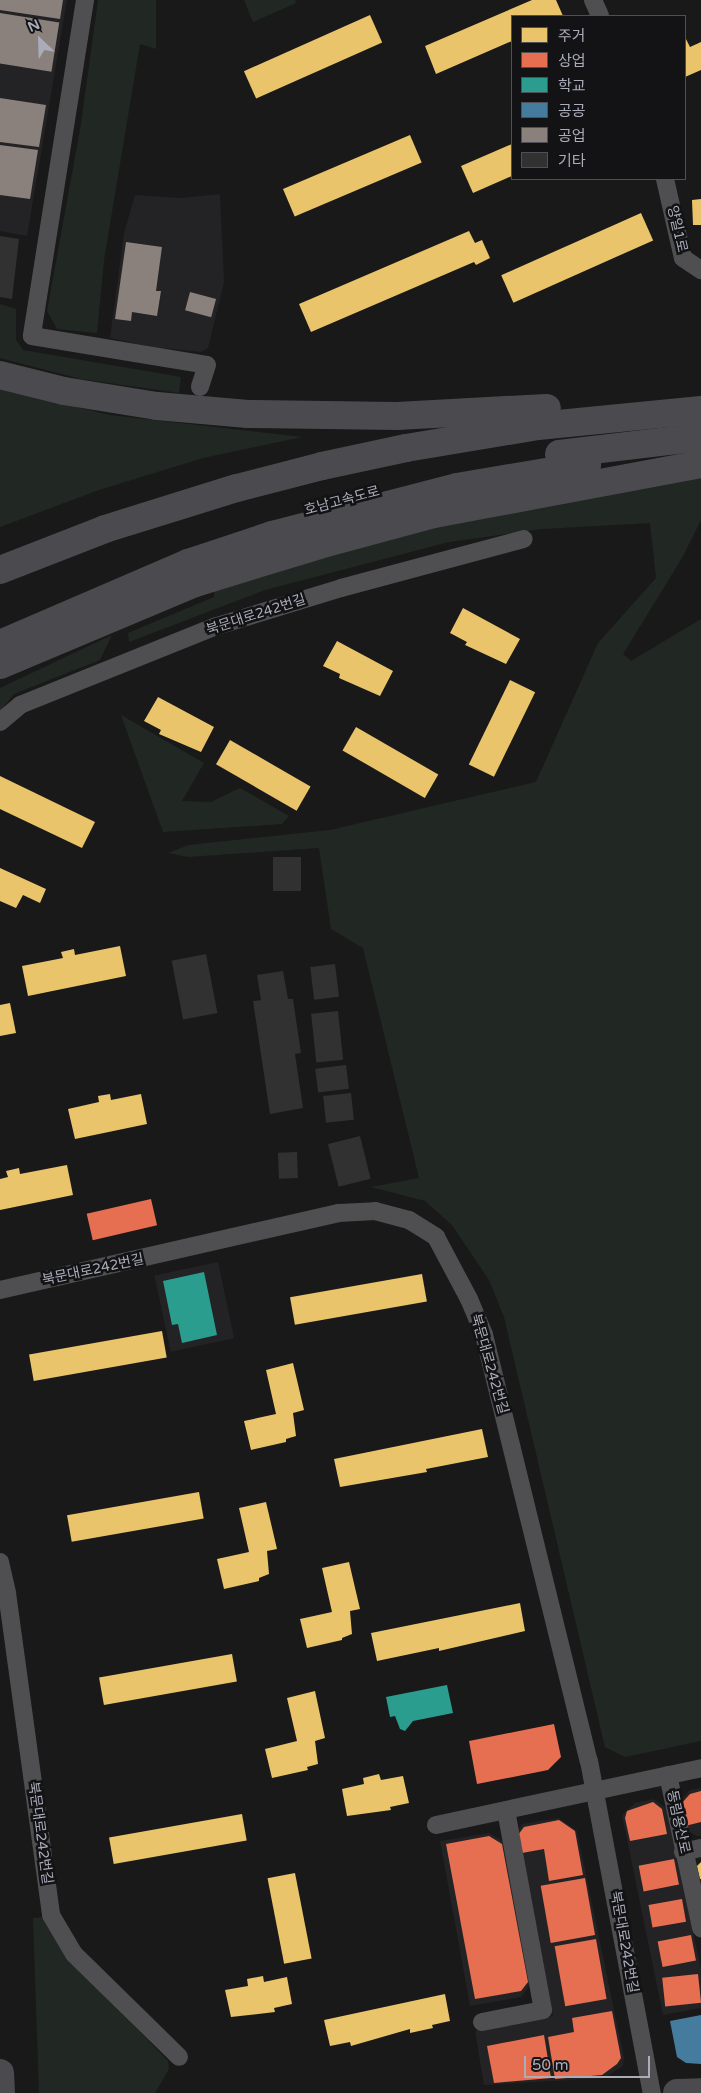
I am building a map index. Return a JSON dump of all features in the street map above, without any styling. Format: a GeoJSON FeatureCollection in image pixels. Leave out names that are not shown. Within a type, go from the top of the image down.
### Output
{"type":"FeatureCollection","features":[{"type":"Feature","properties":{"kind":"main road"},"geometry":{"type":"LineString","coordinates":[[0,375],[64,391],[157,406],[248,414],[397,416],[594,405],[701,408]]}},
{"type":"Feature","properties":{"kind":"main road"},"geometry":{"type":"LineString","coordinates":[[0,570],[105,529],[237,488],[322,466],[406,448],[538,426],[701,408]]}},
{"type":"Feature","properties":{"kind":"main road","name":"호남고속도로"},"geometry":{"type":"LineString","coordinates":[[0,626],[217,537],[310,509],[512,461],[701,437]]}},
{"type":"Feature","properties":{"kind":"main road"},"geometry":{"type":"LineString","coordinates":[[0,644],[82,606],[188,563],[272,535],[370,507],[538,473],[701,451]]}},
{"type":"Feature","properties":{"kind":"main road"},"geometry":{"type":"LineString","coordinates":[[0,665],[195,583],[318,546],[434,514],[701,464]]}},
{"type":"Feature","properties":{"kind":"main road"},"geometry":{"type":"LineString","coordinates":[[677,2093],[701,2092]]}},
{"type":"Feature","properties":{"kind":"street"},"geometry":{"type":"LineString","coordinates":[[85,0],[32,336],[207,365],[200,387]]}},
{"type":"Feature","properties":{"kind":"street"},"geometry":{"type":"LineString","coordinates":[[593,0],[600,15]]}},
{"type":"Feature","properties":{"kind":"street","name":"양일1로"},"geometry":{"type":"LineString","coordinates":[[665,180],[683,258],[701,270]]}},
{"type":"Feature","properties":{"kind":"street","name":"북문대로242번길"},"geometry":{"type":"LineString","coordinates":[[0,722],[20,705],[217,626],[341,588],[524,539]]}},
{"type":"Feature","properties":{"kind":"street","name":"북문대로242번길"},"geometry":{"type":"LineString","coordinates":[[0,1290],[339,1213],[375,1211],[409,1220],[436,1237],[469,1298],[484,1335],[594,1791],[652,2093]]}},
{"type":"Feature","properties":{"kind":"street","name":"북문대로242번길"},"geometry":{"type":"LineString","coordinates":[[0,1562],[7,1593],[51,1915],[74,1954],[179,2057]]}},
{"type":"Feature","properties":{"kind":"street","name":"동림용산로"},"geometry":{"type":"LineString","coordinates":[[594,1791],[701,1768]]}},
{"type":"Feature","properties":{"kind":"street","name":"동림용산로"},"geometry":{"type":"LineString","coordinates":[[668,1775],[683,1852],[701,1928]]}},
{"type":"Feature","properties":{"kind":"street"},"geometry":{"type":"LineString","coordinates":[[436,1825],[594,1791]]}},
{"type":"Feature","properties":{"kind":"street"},"geometry":{"type":"LineString","coordinates":[[482,2022],[543,2010],[506,1810]]}},
{"type":"Feature","properties":{"kind":"street"},"geometry":{"type":"LineString","coordinates":[[683,1852],[701,1848]]}},
{"type":"Feature","properties":{"kind":"shaded area"},"geometry":{"type":"Polygon","coordinates":[[[0,0],[67,0],[27,236],[0,231],[0,0]]]}},
{"type":"Feature","properties":{"kind":"shaded area"},"geometry":{"type":"Polygon","coordinates":[[[98,0],[156,0],[156,49],[140,44],[104,260],[97,333],[57,329],[47,311],[81,124],[98,0]]]}},
{"type":"Feature","properties":{"kind":"shaded area"},"geometry":{"type":"Polygon","coordinates":[[[244,0],[295,0],[296,3],[253,22],[244,0]]]}},
{"type":"Feature","properties":{"kind":"shaded area"},"geometry":{"type":"Polygon","coordinates":[[[220,194],[224,282],[208,348],[201,352],[152,347],[110,338],[124,233],[135,195],[180,198],[220,194]]]}},
{"type":"Feature","properties":{"kind":"shaded area"},"geometry":{"type":"Polygon","coordinates":[[[0,304],[16,309],[16,340],[23,350],[181,377],[179,393],[81,379],[0,358],[0,304]]]}},
{"type":"Feature","properties":{"kind":"shaded area"},"geometry":{"type":"Polygon","coordinates":[[[0,389],[110,415],[302,437],[203,458],[99,490],[0,527],[0,389]]]}},
{"type":"Feature","properties":{"kind":"shaded area"},"geometry":{"type":"Polygon","coordinates":[[[701,474],[701,520],[682,558],[623,654],[631,661],[701,619],[701,1741],[625,1757],[605,1747],[504,1317],[489,1280],[452,1225],[425,1201],[371,1187],[419,1178],[363,948],[331,929],[319,848],[188,857],[168,853],[189,845],[330,830],[536,782],[598,643],[656,578],[650,523],[542,529],[449,542],[265,590],[129,642],[128,633],[214,597],[214,588],[439,521],[701,474]]]}},
{"type":"Feature","properties":{"kind":"shaded area"},"geometry":{"type":"Polygon","coordinates":[[[112,635],[100,660],[14,694],[0,711],[0,688],[112,635]]]}},
{"type":"Feature","properties":{"kind":"shaded area"},"geometry":{"type":"Polygon","coordinates":[[[121,715],[204,763],[182,801],[211,802],[240,788],[289,816],[282,824],[163,832],[121,715]]]}},
{"type":"Feature","properties":{"kind":"shaded area"},"geometry":{"type":"Polygon","coordinates":[[[218,1262],[234,1338],[171,1352],[154,1276],[218,1262]]]}},
{"type":"Feature","properties":{"kind":"shaded area"},"geometry":{"type":"Polygon","coordinates":[[[701,1788],[701,1836],[697,1836],[684,1829],[679,1802],[690,1790],[701,1788]]]}},
{"type":"Feature","properties":{"kind":"shaded area"},"geometry":{"type":"Polygon","coordinates":[[[654,1799],[666,1808],[701,1969],[701,2008],[663,2015],[622,1815],[635,1803],[654,1799]]]}},
{"type":"Feature","properties":{"kind":"shaded area"},"geometry":{"type":"Polygon","coordinates":[[[559,1818],[577,1831],[624,2058],[623,2066],[604,2078],[484,2085],[475,2031],[553,2016],[515,1836],[522,1824],[559,1818]]]}},
{"type":"Feature","properties":{"kind":"shaded area"},"geometry":{"type":"Polygon","coordinates":[[[489,1833],[503,1841],[531,1984],[521,1997],[470,2006],[440,1841],[489,1833]]]}},
{"type":"Feature","properties":{"kind":"shaded area"},"geometry":{"type":"Polygon","coordinates":[[[45,1917],[66,1955],[168,2061],[169,2069],[155,2093],[39,2093],[33,1918],[45,1917]]]}},
{"type":"Feature","properties":{"kind":"building: 주거"},"geometry":{"type":"Polygon","coordinates":[[[532,0],[556,0],[563,15],[511,15],[511,41],[436,74],[425,46],[532,0]]]}},
{"type":"Feature","properties":{"kind":"building: 주거"},"geometry":{"type":"Polygon","coordinates":[[[370,15],[382,42],[256,99],[244,71],[370,15]]]}},
{"type":"Feature","properties":{"kind":"building: 주거"},"geometry":{"type":"Polygon","coordinates":[[[686,39],[690,47],[701,42],[701,70],[686,77],[686,39]]]}},
{"type":"Feature","properties":{"kind":"building: 주거"},"geometry":{"type":"Polygon","coordinates":[[[410,135],[422,163],[295,217],[283,189],[410,135]]]}},
{"type":"Feature","properties":{"kind":"building: 주거"},"geometry":{"type":"Polygon","coordinates":[[[511,144],[511,176],[473,193],[461,166],[511,144]]]}},
{"type":"Feature","properties":{"kind":"building: 주거"},"geometry":{"type":"Polygon","coordinates":[[[701,199],[701,225],[693,225],[692,200],[701,199]]]}},
{"type":"Feature","properties":{"kind":"building: 주거"},"geometry":{"type":"Polygon","coordinates":[[[641,213],[653,240],[513,303],[501,275],[641,213]]]}},
{"type":"Feature","properties":{"kind":"building: 주거"},"geometry":{"type":"Polygon","coordinates":[[[469,231],[475,243],[482,240],[490,258],[476,265],[474,262],[311,332],[299,304],[469,231]]]}},
{"type":"Feature","properties":{"kind":"building: 주거"},"geometry":{"type":"Polygon","coordinates":[[[463,608],[520,639],[506,664],[465,645],[467,642],[450,633],[463,608]]]}},
{"type":"Feature","properties":{"kind":"building: 주거"},"geometry":{"type":"Polygon","coordinates":[[[337,641],[393,671],[380,696],[339,678],[340,674],[323,666],[337,641]]]}},
{"type":"Feature","properties":{"kind":"building: 주거"},"geometry":{"type":"Polygon","coordinates":[[[510,680],[535,692],[494,777],[469,764],[510,680]]]}},
{"type":"Feature","properties":{"kind":"building: 주거"},"geometry":{"type":"Polygon","coordinates":[[[158,697],[214,727],[201,752],[159,734],[161,730],[144,721],[158,697]]]}},
{"type":"Feature","properties":{"kind":"building: 주거"},"geometry":{"type":"Polygon","coordinates":[[[356,727],[438,774],[425,798],[342,750],[356,727]]]}},
{"type":"Feature","properties":{"kind":"building: 주거"},"geometry":{"type":"Polygon","coordinates":[[[230,740],[311,786],[297,811],[216,764],[230,740]]]}},
{"type":"Feature","properties":{"kind":"building: 주거"},"geometry":{"type":"Polygon","coordinates":[[[0,776],[95,822],[82,848],[0,809],[0,776]]]}},
{"type":"Feature","properties":{"kind":"building: 주거"},"geometry":{"type":"Polygon","coordinates":[[[0,868],[46,889],[40,903],[23,895],[16,908],[0,901],[0,868]]]}},
{"type":"Feature","properties":{"kind":"building: 주거"},"geometry":{"type":"Polygon","coordinates":[[[120,946],[126,976],[28,996],[22,966],[63,958],[61,952],[74,949],[75,955],[120,946]]]}},
{"type":"Feature","properties":{"kind":"building: 주거"},"geometry":{"type":"Polygon","coordinates":[[[10,1003],[16,1033],[0,1036],[0,1005],[10,1003]]]}},
{"type":"Feature","properties":{"kind":"building: 주거"},"geometry":{"type":"Polygon","coordinates":[[[110,1094],[111,1100],[141,1094],[147,1124],[75,1139],[68,1109],[99,1102],[98,1096],[110,1094]]]}},
{"type":"Feature","properties":{"kind":"building: 주거"},"geometry":{"type":"Polygon","coordinates":[[[67,1165],[73,1195],[0,1210],[0,1179],[8,1177],[6,1171],[19,1168],[20,1174],[67,1165]]]}},
{"type":"Feature","properties":{"kind":"building: 주거"},"geometry":{"type":"Polygon","coordinates":[[[422,1274],[427,1302],[295,1325],[290,1297],[422,1274]]]}},
{"type":"Feature","properties":{"kind":"building: 주거"},"geometry":{"type":"Polygon","coordinates":[[[162,1331],[167,1358],[34,1381],[29,1354],[162,1331]]]}},
{"type":"Feature","properties":{"kind":"building: 주거"},"geometry":{"type":"Polygon","coordinates":[[[293,1363],[304,1410],[293,1413],[296,1436],[286,1439],[286,1442],[251,1450],[244,1421],[276,1414],[266,1370],[293,1363]]]}},
{"type":"Feature","properties":{"kind":"building: 주거"},"geometry":{"type":"Polygon","coordinates":[[[482,1429],[488,1457],[426,1469],[427,1472],[340,1487],[334,1459],[482,1429]]]}},
{"type":"Feature","properties":{"kind":"building: 주거"},"geometry":{"type":"Polygon","coordinates":[[[199,1492],[204,1519],[72,1542],[67,1515],[199,1492]]]}},
{"type":"Feature","properties":{"kind":"building: 주거"},"geometry":{"type":"Polygon","coordinates":[[[266,1502],[277,1549],[267,1551],[269,1574],[259,1578],[259,1581],[224,1589],[217,1559],[249,1552],[239,1508],[266,1502]]]}},
{"type":"Feature","properties":{"kind":"building: 주거"},"geometry":{"type":"Polygon","coordinates":[[[349,1562],[360,1609],[350,1611],[352,1634],[342,1638],[342,1640],[307,1648],[300,1619],[332,1612],[322,1568],[349,1562]]]}},
{"type":"Feature","properties":{"kind":"building: 주거"},"geometry":{"type":"Polygon","coordinates":[[[520,1603],[525,1631],[439,1651],[439,1648],[377,1661],[371,1633],[520,1603]]]}},
{"type":"Feature","properties":{"kind":"building: 주거"},"geometry":{"type":"Polygon","coordinates":[[[232,1654],[237,1682],[104,1705],[99,1677],[232,1654]]]}},
{"type":"Feature","properties":{"kind":"building: 주거"},"geometry":{"type":"Polygon","coordinates":[[[315,1691],[325,1738],[315,1741],[318,1764],[307,1767],[308,1770],[272,1778],[265,1749],[297,1741],[287,1698],[315,1691]]]}},
{"type":"Feature","properties":{"kind":"building: 주거"},"geometry":{"type":"Polygon","coordinates":[[[379,1774],[381,1780],[403,1776],[409,1803],[390,1807],[391,1810],[347,1816],[342,1789],[364,1784],[363,1778],[379,1774]]]}},
{"type":"Feature","properties":{"kind":"building: 주거"},"geometry":{"type":"Polygon","coordinates":[[[242,1814],[247,1841],[114,1864],[109,1837],[242,1814]]]}},
{"type":"Feature","properties":{"kind":"building: 주거"},"geometry":{"type":"Polygon","coordinates":[[[701,1862],[701,1879],[700,1879],[697,1866],[701,1862]]]}},
{"type":"Feature","properties":{"kind":"building: 주거"},"geometry":{"type":"Polygon","coordinates":[[[295,1873],[312,1958],[284,1964],[268,1878],[295,1873]]]}},
{"type":"Feature","properties":{"kind":"building: 주거"},"geometry":{"type":"Polygon","coordinates":[[[263,1976],[264,1982],[287,1977],[292,2004],[274,2008],[275,2012],[231,2017],[225,1990],[248,1986],[247,1979],[263,1976]]]}},
{"type":"Feature","properties":{"kind":"building: 주거"},"geometry":{"type":"Polygon","coordinates":[[[445,1994],[450,2021],[432,2025],[433,2028],[410,2033],[410,2029],[351,2046],[350,2042],[330,2046],[324,2020],[445,1994]]]}},
{"type":"Feature","properties":{"kind":"building: 상업"},"geometry":{"type":"Polygon","coordinates":[[[151,1199],[157,1225],[93,1240],[87,1214],[151,1199]]]}},
{"type":"Feature","properties":{"kind":"building: 상업"},"geometry":{"type":"Polygon","coordinates":[[[554,1724],[561,1757],[548,1770],[477,1784],[469,1741],[554,1724]]]}},
{"type":"Feature","properties":{"kind":"building: 상업"},"geometry":{"type":"Polygon","coordinates":[[[701,1791],[701,1822],[685,1826],[681,1804],[690,1794],[701,1791]]]}},
{"type":"Feature","properties":{"kind":"building: 상업"},"geometry":{"type":"Polygon","coordinates":[[[653,1802],[662,1809],[667,1834],[630,1841],[625,1818],[627,1811],[653,1802]]]}},
{"type":"Feature","properties":{"kind":"building: 상업"},"geometry":{"type":"Polygon","coordinates":[[[559,1820],[575,1831],[583,1875],[549,1881],[544,1849],[522,1853],[518,1835],[524,1827],[559,1820]]]}},
{"type":"Feature","properties":{"kind":"building: 상업"},"geometry":{"type":"Polygon","coordinates":[[[489,1836],[502,1844],[528,1982],[521,1991],[475,1999],[446,1844],[489,1836]]]}},
{"type":"Feature","properties":{"kind":"building: 상업"},"geometry":{"type":"Polygon","coordinates":[[[674,1859],[679,1885],[644,1891],[639,1866],[674,1859]]]}},
{"type":"Feature","properties":{"kind":"building: 상업"},"geometry":{"type":"Polygon","coordinates":[[[585,1878],[595,1935],[551,1943],[541,1886],[585,1878]]]}},
{"type":"Feature","properties":{"kind":"building: 상업"},"geometry":{"type":"Polygon","coordinates":[[[682,1899],[686,1922],[653,1928],[649,1905],[682,1899]]]}},
{"type":"Feature","properties":{"kind":"building: 상업"},"geometry":{"type":"Polygon","coordinates":[[[691,1935],[696,1961],[663,1967],[658,1941],[691,1935]]]}},
{"type":"Feature","properties":{"kind":"building: 상업"},"geometry":{"type":"Polygon","coordinates":[[[596,1939],[607,1999],[565,2006],[555,1946],[596,1939]]]}},
{"type":"Feature","properties":{"kind":"building: 상업"},"geometry":{"type":"Polygon","coordinates":[[[698,1974],[701,2003],[665,2007],[662,1978],[698,1974]]]}},
{"type":"Feature","properties":{"kind":"building: 상업"},"geometry":{"type":"Polygon","coordinates":[[[612,2011],[621,2058],[617,2064],[602,2075],[555,2079],[548,2037],[574,2032],[572,2018],[612,2011]]]}},
{"type":"Feature","properties":{"kind":"building: 상업"},"geometry":{"type":"Polygon","coordinates":[[[544,2035],[551,2078],[494,2083],[487,2046],[544,2035]]]}},
{"type":"Feature","properties":{"kind":"building: 학교"},"geometry":{"type":"Polygon","coordinates":[[[204,1272],[217,1335],[182,1343],[178,1324],[172,1325],[163,1281],[204,1272]]]}},
{"type":"Feature","properties":{"kind":"building: 학교"},"geometry":{"type":"Polygon","coordinates":[[[447,1685],[453,1713],[413,1721],[405,1731],[400,1729],[395,1716],[390,1717],[386,1697],[447,1685]]]}},
{"type":"Feature","properties":{"kind":"building: 공공"},"geometry":{"type":"Polygon","coordinates":[[[701,2015],[701,2064],[686,2063],[677,2057],[670,2021],[701,2015]]]}},
{"type":"Feature","properties":{"kind":"building: 공업"},"geometry":{"type":"Polygon","coordinates":[[[0,0],[63,0],[60,19],[0,10],[0,0]]]}},
{"type":"Feature","properties":{"kind":"building: 공업"},"geometry":{"type":"Polygon","coordinates":[[[0,13],[59,22],[51,72],[0,64],[0,13]]]}},
{"type":"Feature","properties":{"kind":"building: 공업"},"geometry":{"type":"Polygon","coordinates":[[[0,98],[46,105],[39,147],[0,142],[0,98]]]}},
{"type":"Feature","properties":{"kind":"building: 공업"},"geometry":{"type":"Polygon","coordinates":[[[0,145],[38,150],[30,199],[0,195],[0,145]]]}},
{"type":"Feature","properties":{"kind":"building: 공업"},"geometry":{"type":"Polygon","coordinates":[[[126,242],[162,247],[156,291],[161,291],[157,316],[132,312],[131,321],[115,319],[126,242]]]}},
{"type":"Feature","properties":{"kind":"building: 공업"},"geometry":{"type":"Polygon","coordinates":[[[190,292],[216,299],[211,317],[185,310],[190,292]]]}},
{"type":"Feature","properties":{"kind":"building: 기타"},"geometry":{"type":"Polygon","coordinates":[[[0,236],[19,239],[12,299],[0,297],[0,236]]]}},
{"type":"Feature","properties":{"kind":"building: 기타"},"geometry":{"type":"Polygon","coordinates":[[[273,857],[301,857],[301,891],[273,891],[273,857]]]}},
{"type":"Feature","properties":{"kind":"building: 기타"},"geometry":{"type":"Polygon","coordinates":[[[206,954],[217,1013],[183,1020],[172,961],[206,954]]]}},
{"type":"Feature","properties":{"kind":"building: 기타"},"geometry":{"type":"Polygon","coordinates":[[[335,964],[339,997],[314,1000],[310,967],[335,964]]]}},
{"type":"Feature","properties":{"kind":"building: 기타"},"geometry":{"type":"Polygon","coordinates":[[[283,971],[288,999],[293,999],[301,1053],[295,1054],[303,1108],[270,1114],[253,1001],[261,1000],[257,975],[283,971]]]}},
{"type":"Feature","properties":{"kind":"building: 기타"},"geometry":{"type":"Polygon","coordinates":[[[338,1011],[343,1060],[316,1063],[311,1014],[338,1011]]]}},
{"type":"Feature","properties":{"kind":"building: 기타"},"geometry":{"type":"Polygon","coordinates":[[[346,1065],[349,1089],[318,1093],[315,1069],[346,1065]]]}},
{"type":"Feature","properties":{"kind":"building: 기타"},"geometry":{"type":"Polygon","coordinates":[[[351,1093],[354,1120],[326,1123],[323,1096],[351,1093]]]}},
{"type":"Feature","properties":{"kind":"building: 기타"},"geometry":{"type":"Polygon","coordinates":[[[360,1136],[371,1179],[339,1187],[328,1144],[360,1136]]]}},
{"type":"Feature","properties":{"kind":"building: 기타"},"geometry":{"type":"Polygon","coordinates":[[[297,1152],[298,1178],[279,1179],[278,1153],[297,1152]]]}}]}
